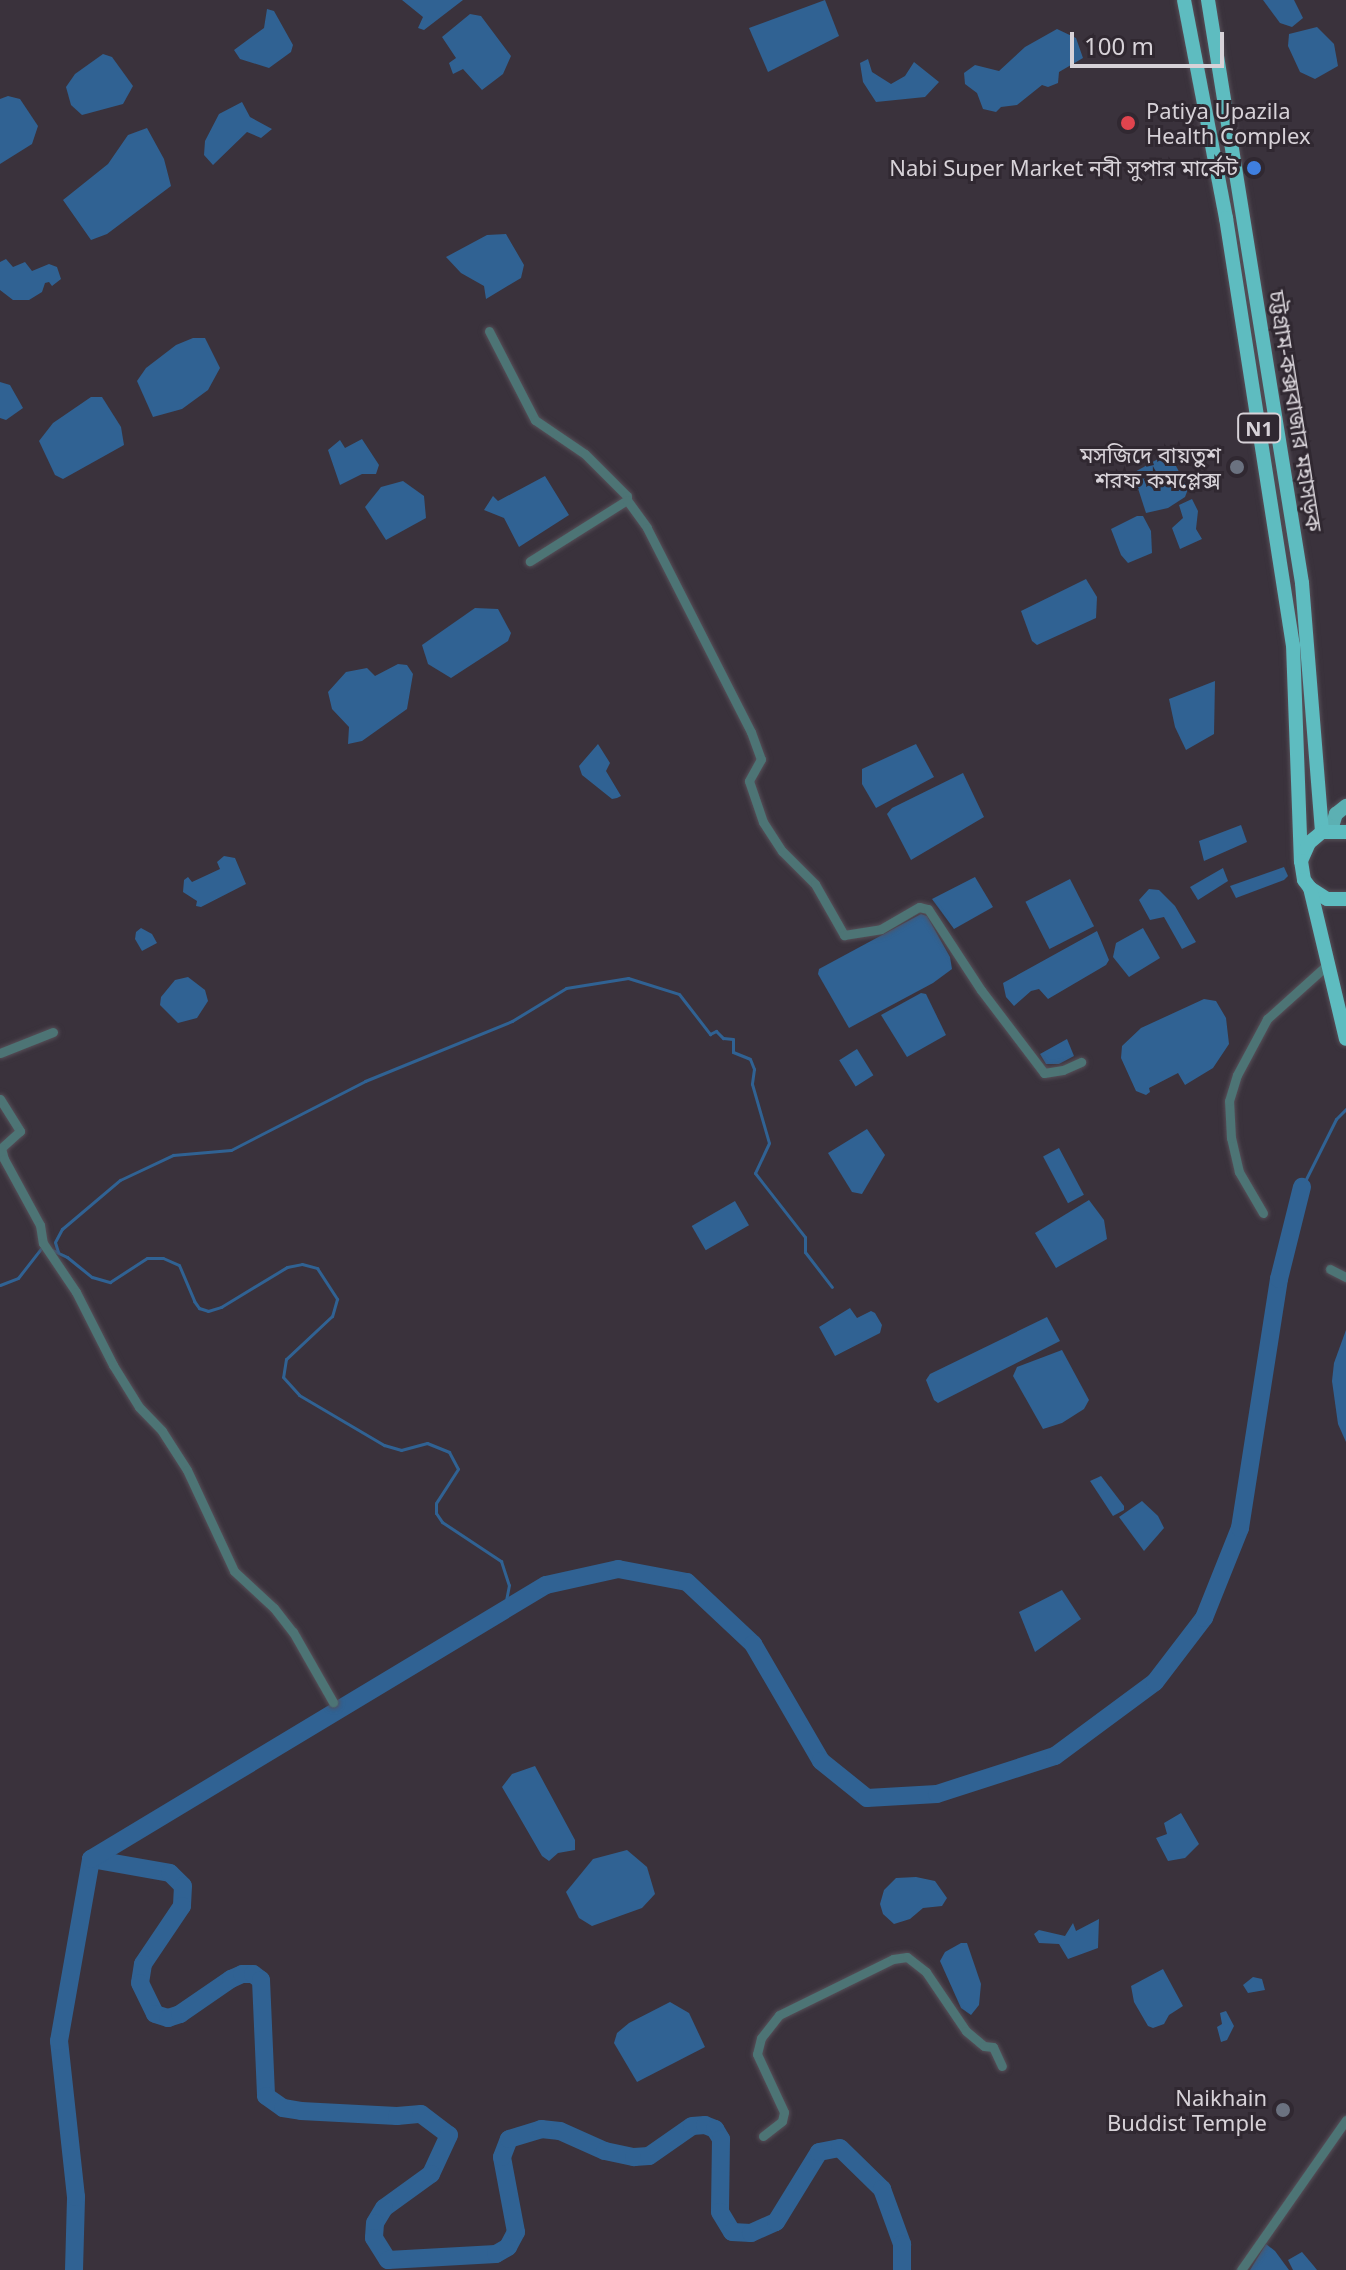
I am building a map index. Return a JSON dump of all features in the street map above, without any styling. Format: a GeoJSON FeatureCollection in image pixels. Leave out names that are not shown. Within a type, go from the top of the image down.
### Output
{"type":"FeatureCollection","features":[{"type":"Feature","properties":{"kind":"highway","name":"চট্টগ্রাম-কক্সবাজার মহাসড়ক"},"geometry":{"type":"LineString","coordinates":[[1184,0],[1226,218],[1293,645],[1301,861]]}},
{"type":"Feature","properties":{"kind":"highway","name":"চট্টগ্রাম-কক্সবাজার মহাসড়ক"},"geometry":{"type":"LineString","coordinates":[[1208,0],[1302,583],[1333,831]]}},
{"type":"Feature","properties":{"kind":"highway"},"geometry":{"type":"LineString","coordinates":[[1301,861],[1309,843],[1333,831]]}},
{"type":"Feature","properties":{"kind":"highway","name":"N1"},"geometry":{"type":"LineString","coordinates":[[1301,861],[1301,871],[1310,888],[1346,1038]]}},
{"type":"Feature","properties":{"kind":"highway"},"geometry":{"type":"LineString","coordinates":[[1310,888],[1327,899],[1346,899]]}},
{"type":"Feature","properties":{"kind":"main road"},"geometry":{"type":"LineString","coordinates":[[1333,831],[1336,814],[1346,806]]}},
{"type":"Feature","properties":{"kind":"street"},"geometry":{"type":"LineString","coordinates":[[489,331],[535,420],[585,454],[627,496],[647,528],[751,732],[761,759],[749,781],[763,822],[782,851],[815,884],[844,935],[881,929],[919,907],[928,909],[981,990],[1044,1073],[1063,1070],[1081,1062]]}},
{"type":"Feature","properties":{"kind":"street"},"geometry":{"type":"LineString","coordinates":[[530,561],[627,500]]}},
{"type":"Feature","properties":{"kind":"street"},"geometry":{"type":"LineString","coordinates":[[1263,1213],[1239,1172],[1231,1138],[1229,1101],[1237,1075],[1267,1019],[1328,964]]}},
{"type":"Feature","properties":{"kind":"street"},"geometry":{"type":"LineString","coordinates":[[0,1053],[53,1032]]}},
{"type":"Feature","properties":{"kind":"street"},"geometry":{"type":"LineString","coordinates":[[0,1099],[20,1131],[1,1148],[4,1159],[40,1225],[43,1243],[76,1292],[113,1365],[139,1407],[162,1431],[187,1470],[234,1571],[274,1608],[293,1632],[333,1702]]}},
{"type":"Feature","properties":{"kind":"street"},"geometry":{"type":"LineString","coordinates":[[1330,1269],[1346,1277]]}},
{"type":"Feature","properties":{"kind":"street"},"geometry":{"type":"LineString","coordinates":[[763,2136],[782,2121],[784,2112],[757,2054],[761,2038],[779,2015],[893,1959],[907,1957],[926,1972],[966,2031],[984,2046],[993,2047],[1002,2066]]}},
{"type":"Feature","properties":{"kind":"street"},"geometry":{"type":"LineString","coordinates":[[1241,2270],[1346,2120]]}},
{"type":"Feature","properties":{"kind":"water"},"geometry":{"type":"Polygon","coordinates":[[[402,0],[463,0],[424,30],[418,28],[423,17],[402,0]]]}},
{"type":"Feature","properties":{"kind":"water"},"geometry":{"type":"Polygon","coordinates":[[[825,0],[839,36],[768,72],[749,28],[825,0]]]}},
{"type":"Feature","properties":{"kind":"water"},"geometry":{"type":"Polygon","coordinates":[[[1263,0],[1294,0],[1303,18],[1292,27],[1280,23],[1263,0]]]}},
{"type":"Feature","properties":{"kind":"water"},"geometry":{"type":"Polygon","coordinates":[[[267,9],[274,11],[293,45],[291,52],[269,68],[240,59],[234,50],[264,28],[267,9]]]}},
{"type":"Feature","properties":{"kind":"water"},"geometry":{"type":"Polygon","coordinates":[[[470,14],[481,16],[511,56],[503,74],[482,90],[463,69],[453,74],[449,63],[456,58],[442,37],[470,14]]]}},
{"type":"Feature","properties":{"kind":"water"},"geometry":{"type":"Polygon","coordinates":[[[1317,27],[1334,44],[1338,66],[1315,79],[1300,72],[1288,46],[1289,34],[1317,27]]]}},
{"type":"Feature","properties":{"kind":"water"},"geometry":{"type":"Polygon","coordinates":[[[1057,29],[1076,38],[1083,58],[1059,72],[1058,83],[1048,87],[1042,85],[1017,105],[1001,107],[996,112],[983,109],[977,93],[965,84],[964,73],[975,65],[999,71],[1025,47],[1057,29]]]}},
{"type":"Feature","properties":{"kind":"water"},"geometry":{"type":"Polygon","coordinates":[[[103,54],[112,57],[133,86],[123,104],[82,115],[71,105],[66,87],[75,74],[103,54]]]}},
{"type":"Feature","properties":{"kind":"water"},"geometry":{"type":"Polygon","coordinates":[[[868,59],[872,72],[891,84],[905,76],[914,62],[939,82],[925,97],[876,102],[863,82],[860,63],[868,59]]]}},
{"type":"Feature","properties":{"kind":"water"},"geometry":{"type":"Polygon","coordinates":[[[8,96],[20,99],[38,126],[32,144],[0,164],[0,99],[8,96]]]}},
{"type":"Feature","properties":{"kind":"water"},"geometry":{"type":"Polygon","coordinates":[[[242,102],[250,117],[272,129],[261,138],[247,132],[213,165],[204,155],[205,141],[219,114],[242,102]]]}},
{"type":"Feature","properties":{"kind":"water"},"geometry":{"type":"Polygon","coordinates":[[[147,128],[164,159],[171,186],[107,234],[91,240],[63,200],[108,164],[128,135],[147,128]]]}},
{"type":"Feature","properties":{"kind":"water"},"geometry":{"type":"Polygon","coordinates":[[[506,234],[524,265],[521,278],[486,299],[484,286],[461,273],[446,257],[487,235],[506,234]]]}},
{"type":"Feature","properties":{"kind":"water"},"geometry":{"type":"Polygon","coordinates":[[[6,259],[13,267],[25,262],[32,271],[49,264],[57,267],[61,279],[52,286],[49,282],[45,283],[42,292],[29,300],[13,300],[0,290],[0,262],[6,259]]]}},
{"type":"Feature","properties":{"kind":"water"},"geometry":{"type":"Polygon","coordinates":[[[193,338],[205,338],[220,368],[208,390],[182,409],[153,417],[137,381],[146,368],[176,345],[193,338]]]}},
{"type":"Feature","properties":{"kind":"water"},"geometry":{"type":"Polygon","coordinates":[[[0,382],[10,385],[23,408],[6,420],[0,418],[0,382]]]}},
{"type":"Feature","properties":{"kind":"water"},"geometry":{"type":"Polygon","coordinates":[[[91,397],[102,397],[121,427],[124,445],[63,479],[55,475],[39,441],[53,423],[91,397]]]}},
{"type":"Feature","properties":{"kind":"water"},"geometry":{"type":"Polygon","coordinates":[[[362,439],[379,465],[376,474],[362,474],[340,485],[328,450],[340,440],[345,448],[362,439]]]}},
{"type":"Feature","properties":{"kind":"water"},"geometry":{"type":"Polygon","coordinates":[[[1165,455],[1176,466],[1188,489],[1185,497],[1168,508],[1146,513],[1133,473],[1165,455]]]}},
{"type":"Feature","properties":{"kind":"water"},"geometry":{"type":"Polygon","coordinates":[[[545,476],[569,515],[519,547],[504,518],[484,510],[493,496],[498,501],[545,476]]]}},
{"type":"Feature","properties":{"kind":"water"},"geometry":{"type":"Polygon","coordinates":[[[403,481],[424,496],[426,518],[386,540],[365,507],[381,487],[403,481]]]}},
{"type":"Feature","properties":{"kind":"water"},"geometry":{"type":"Polygon","coordinates":[[[1192,499],[1198,511],[1196,529],[1202,539],[1180,549],[1172,528],[1183,518],[1179,505],[1192,499]]]}},
{"type":"Feature","properties":{"kind":"water"},"geometry":{"type":"Polygon","coordinates":[[[1143,516],[1151,531],[1152,553],[1128,563],[1121,555],[1111,529],[1143,516]]]}},
{"type":"Feature","properties":{"kind":"water"},"geometry":{"type":"Polygon","coordinates":[[[1086,579],[1097,597],[1096,618],[1037,645],[1032,641],[1021,611],[1086,579]]]}},
{"type":"Feature","properties":{"kind":"water"},"geometry":{"type":"Polygon","coordinates":[[[475,608],[498,609],[511,633],[508,641],[451,678],[428,664],[422,645],[475,608]]]}},
{"type":"Feature","properties":{"kind":"water"},"geometry":{"type":"Polygon","coordinates":[[[398,664],[407,665],[413,674],[407,709],[362,741],[348,744],[349,727],[332,709],[328,692],[346,672],[367,668],[375,676],[398,664]]]}},
{"type":"Feature","properties":{"kind":"water"},"geometry":{"type":"Polygon","coordinates":[[[1215,681],[1214,734],[1186,750],[1175,727],[1169,699],[1215,681]]]}},
{"type":"Feature","properties":{"kind":"water"},"geometry":{"type":"Polygon","coordinates":[[[598,744],[610,763],[606,771],[621,796],[617,798],[612,799],[582,775],[579,766],[598,744]]]}},
{"type":"Feature","properties":{"kind":"water"},"geometry":{"type":"Polygon","coordinates":[[[916,744],[934,777],[876,808],[862,784],[862,769],[916,744]]]}},
{"type":"Feature","properties":{"kind":"water"},"geometry":{"type":"Polygon","coordinates":[[[963,773],[984,817],[911,860],[887,814],[892,808],[963,773]]]}},
{"type":"Feature","properties":{"kind":"water"},"geometry":{"type":"Polygon","coordinates":[[[1241,825],[1247,842],[1204,861],[1199,841],[1241,825]]]}},
{"type":"Feature","properties":{"kind":"water"},"geometry":{"type":"Polygon","coordinates":[[[224,856],[235,858],[246,884],[201,907],[196,906],[197,901],[183,892],[184,880],[188,877],[192,882],[220,869],[217,862],[224,856]]]}},
{"type":"Feature","properties":{"kind":"water"},"geometry":{"type":"Polygon","coordinates":[[[1284,867],[1288,876],[1284,880],[1236,898],[1230,886],[1284,867]]]}},
{"type":"Feature","properties":{"kind":"water"},"geometry":{"type":"Polygon","coordinates":[[[1223,868],[1228,881],[1198,900],[1190,887],[1223,868]]]}},
{"type":"Feature","properties":{"kind":"water"},"geometry":{"type":"Polygon","coordinates":[[[975,877],[993,907],[954,929],[932,899],[975,877]]]}},
{"type":"Feature","properties":{"kind":"water"},"geometry":{"type":"Polygon","coordinates":[[[1070,879],[1094,926],[1050,949],[1025,902],[1070,879]]]}},
{"type":"Feature","properties":{"kind":"water"},"geometry":{"type":"Polygon","coordinates":[[[1149,889],[1159,890],[1175,906],[1196,942],[1182,949],[1164,917],[1150,920],[1139,900],[1149,889]]]}},
{"type":"Feature","properties":{"kind":"water"},"geometry":{"type":"Polygon","coordinates":[[[921,914],[927,916],[950,957],[952,969],[933,983],[849,1028],[818,974],[819,969],[921,914]]]}},
{"type":"Feature","properties":{"kind":"water"},"geometry":{"type":"Polygon","coordinates":[[[141,928],[152,934],[157,943],[142,951],[135,939],[136,932],[141,928]]]}},
{"type":"Feature","properties":{"kind":"water"},"geometry":{"type":"Polygon","coordinates":[[[1143,928],[1160,958],[1129,977],[1113,957],[1116,943],[1143,928]]]}},
{"type":"Feature","properties":{"kind":"water"},"geometry":{"type":"Polygon","coordinates":[[[1097,931],[1109,960],[1106,965],[1048,999],[1039,989],[1031,991],[1014,1006],[1006,997],[1003,983],[1097,931]]]}},
{"type":"Feature","properties":{"kind":"water"},"geometry":{"type":"Polygon","coordinates":[[[188,977],[205,990],[208,1001],[197,1018],[178,1023],[160,1005],[161,997],[175,980],[188,977]]]}},
{"type":"Feature","properties":{"kind":"water"},"geometry":{"type":"Polygon","coordinates":[[[921,993],[926,994],[946,1035],[907,1057],[881,1015],[921,993]]]}},
{"type":"Feature","properties":{"kind":"water"},"geometry":{"type":"Polygon","coordinates":[[[1204,999],[1216,1001],[1226,1018],[1229,1044],[1213,1068],[1185,1085],[1178,1073],[1149,1088],[1150,1092],[1146,1095],[1136,1091],[1121,1058],[1122,1046],[1141,1028],[1204,999]]]}},
{"type":"Feature","properties":{"kind":"water"},"geometry":{"type":"Polygon","coordinates":[[[1067,1039],[1074,1056],[1059,1064],[1046,1064],[1040,1054],[1067,1039]]]}},
{"type":"Feature","properties":{"kind":"water"},"geometry":{"type":"Polygon","coordinates":[[[857,1049],[873,1075],[856,1086],[839,1060],[857,1049]]]}},
{"type":"Feature","properties":{"kind":"water"},"geometry":{"type":"Polygon","coordinates":[[[867,1129],[885,1155],[862,1194],[852,1192],[828,1153],[867,1129]]]}},
{"type":"Feature","properties":{"kind":"water"},"geometry":{"type":"Polygon","coordinates":[[[1059,1148],[1084,1195],[1068,1203],[1043,1156],[1059,1148]]]}},
{"type":"Feature","properties":{"kind":"water"},"geometry":{"type":"Polygon","coordinates":[[[1089,1200],[1104,1220],[1107,1239],[1056,1268],[1035,1233],[1089,1200]]]}},
{"type":"Feature","properties":{"kind":"water"},"geometry":{"type":"Polygon","coordinates":[[[735,1201],[749,1225],[706,1250],[692,1226],[735,1201]]]}},
{"type":"Feature","properties":{"kind":"water"},"geometry":{"type":"Polygon","coordinates":[[[850,1308],[857,1318],[871,1311],[875,1313],[882,1325],[880,1333],[835,1356],[819,1327],[850,1308]]]}},
{"type":"Feature","properties":{"kind":"water"},"geometry":{"type":"Polygon","coordinates":[[[1047,1317],[1060,1341],[938,1403],[934,1400],[926,1380],[930,1374],[1047,1317]]]}},
{"type":"Feature","properties":{"kind":"water"},"geometry":{"type":"Polygon","coordinates":[[[1346,1330],[1346,1442],[1338,1424],[1332,1381],[1334,1363],[1346,1330]]]}},
{"type":"Feature","properties":{"kind":"water"},"geometry":{"type":"Polygon","coordinates":[[[1062,1350],[1089,1400],[1084,1409],[1062,1423],[1043,1429],[1013,1376],[1017,1367],[1062,1350]]]}},
{"type":"Feature","properties":{"kind":"water"},"geometry":{"type":"Polygon","coordinates":[[[1101,1476],[1124,1506],[1124,1510],[1113,1516],[1090,1481],[1101,1476]]]}},
{"type":"Feature","properties":{"kind":"water"},"geometry":{"type":"Polygon","coordinates":[[[1142,1501],[1158,1516],[1164,1528],[1144,1551],[1119,1517],[1142,1501]]]}},
{"type":"Feature","properties":{"kind":"water"},"geometry":{"type":"Polygon","coordinates":[[[1062,1590],[1081,1619],[1035,1652],[1019,1612],[1062,1590]]]}},
{"type":"Feature","properties":{"kind":"water"},"geometry":{"type":"Polygon","coordinates":[[[535,1766],[575,1840],[575,1850],[558,1853],[549,1861],[542,1856],[502,1787],[512,1774],[535,1766]]]}},
{"type":"Feature","properties":{"kind":"water"},"geometry":{"type":"Polygon","coordinates":[[[1181,1813],[1199,1844],[1185,1858],[1168,1861],[1156,1838],[1167,1834],[1164,1823],[1181,1813]]]}},
{"type":"Feature","properties":{"kind":"water"},"geometry":{"type":"Polygon","coordinates":[[[627,1850],[647,1867],[655,1894],[642,1908],[592,1926],[579,1918],[566,1892],[593,1859],[627,1850]]]}},
{"type":"Feature","properties":{"kind":"water"},"geometry":{"type":"Polygon","coordinates":[[[916,1877],[935,1881],[947,1898],[942,1906],[923,1908],[910,1919],[894,1924],[883,1914],[880,1904],[884,1890],[896,1878],[916,1877]]]}},
{"type":"Feature","properties":{"kind":"water"},"geometry":{"type":"Polygon","coordinates":[[[1099,1919],[1098,1948],[1068,1959],[1059,1944],[1039,1943],[1034,1934],[1039,1930],[1065,1936],[1073,1923],[1076,1931],[1099,1919]]]}},
{"type":"Feature","properties":{"kind":"water"},"geometry":{"type":"Polygon","coordinates":[[[967,1943],[981,1984],[979,2005],[971,2015],[961,2008],[940,1961],[945,1952],[967,1943]]]}},
{"type":"Feature","properties":{"kind":"water"},"geometry":{"type":"Polygon","coordinates":[[[1163,1969],[1183,2006],[1169,2015],[1164,2024],[1153,2028],[1148,2026],[1134,2002],[1131,1986],[1163,1969]]]}},
{"type":"Feature","properties":{"kind":"water"},"geometry":{"type":"Polygon","coordinates":[[[1253,1977],[1262,1979],[1265,1990],[1248,1993],[1243,1985],[1253,1977]]]}},
{"type":"Feature","properties":{"kind":"water"},"geometry":{"type":"Polygon","coordinates":[[[670,2002],[689,2013],[705,2047],[637,2082],[614,2043],[617,2033],[629,2023],[670,2002]]]}},
{"type":"Feature","properties":{"kind":"water"},"geometry":{"type":"Polygon","coordinates":[[[1226,2011],[1234,2026],[1227,2040],[1221,2042],[1217,2027],[1222,2024],[1220,2013],[1226,2011]]]}},
{"type":"Feature","properties":{"kind":"water"},"geometry":{"type":"Polygon","coordinates":[[[1266,2244],[1275,2251],[1289,2270],[1250,2270],[1266,2244]]]}},
{"type":"Feature","properties":{"kind":"water"},"geometry":{"type":"Polygon","coordinates":[[[1302,2252],[1317,2270],[1293,2270],[1288,2260],[1302,2252]]]}},
{"type":"Feature","properties":{"kind":"waterway"},"geometry":{"type":"LineString","coordinates":[[58,1252],[55,1242],[62,1229],[120,1180],[173,1155],[231,1150],[365,1081],[512,1021],[566,988],[628,978],[679,994],[710,1034],[716,1031],[723,1038],[733,1039],[733,1052],[750,1059],[754,1069],[752,1084],[769,1143],[755,1173],[805,1237],[805,1252],[832,1287]]}},
{"type":"Feature","properties":{"kind":"waterway"},"geometry":{"type":"LineString","coordinates":[[1302,1187],[1336,1119],[1346,1109]]}},
{"type":"Feature","properties":{"kind":"waterway"},"geometry":{"type":"LineString","coordinates":[[74,2270],[76,2197],[59,2041],[91,1859],[546,1585],[618,1569],[687,1582],[753,1644],[821,1761],[867,1798],[937,1794],[1055,1756],[1155,1682],[1204,1618],[1240,1528],[1279,1279],[1302,1187]]}},
{"type":"Feature","properties":{"kind":"waterway"},"geometry":{"type":"LineString","coordinates":[[0,1285],[18,1278],[43,1246]]}},
{"type":"Feature","properties":{"kind":"waterway"},"geometry":{"type":"LineString","coordinates":[[50,1249],[67,1257],[92,1277],[110,1282],[147,1258],[163,1258],[179,1265],[194,1301],[199,1308],[208,1311],[221,1307],[287,1267],[302,1264],[317,1268],[337,1299],[332,1316],[286,1359],[283,1377],[299,1395],[384,1445],[401,1450],[427,1443],[449,1452],[458,1469],[436,1503],[436,1513],[442,1522],[501,1561],[509,1585],[504,1610]]}},
{"type":"Feature","properties":{"kind":"waterway"},"geometry":{"type":"LineString","coordinates":[[91,1859],[170,1873],[183,1886],[182,1906],[143,1964],[140,1983],[155,2014],[168,2018],[180,2014],[231,1979],[242,1974],[253,1974],[261,1980],[266,2096],[283,2108],[301,2111],[397,2116],[421,2114],[449,2135],[431,2174],[384,2208],[375,2223],[374,2238],[388,2260],[496,2254],[508,2247],[516,2232],[502,2157],[509,2139],[541,2129],[560,2131],[605,2151],[634,2157],[649,2156],[692,2126],[705,2125],[715,2129],[721,2139],[720,2212],[732,2232],[751,2233],[776,2222],[819,2152],[840,2148],[882,2189],[902,2244],[902,2270]]}},
{"type":"Feature","properties":{"kind":"place","name":"Patiya Upazila Health Complex"},"geometry":{"type":"Point","coordinates":[1128,123]}},
{"type":"Feature","properties":{"kind":"place","name":"Nabi Super Market নবী সুপার মার্কেট"},"geometry":{"type":"Point","coordinates":[1254,168]}},
{"type":"Feature","properties":{"kind":"place","name":"মসজিদে বায়তুশ শরফ কমপ্লেক্স"},"geometry":{"type":"Point","coordinates":[1237,467]}},
{"type":"Feature","properties":{"kind":"place","name":"Naikhain Buddist Temple"},"geometry":{"type":"Point","coordinates":[1283,2110]}}]}
